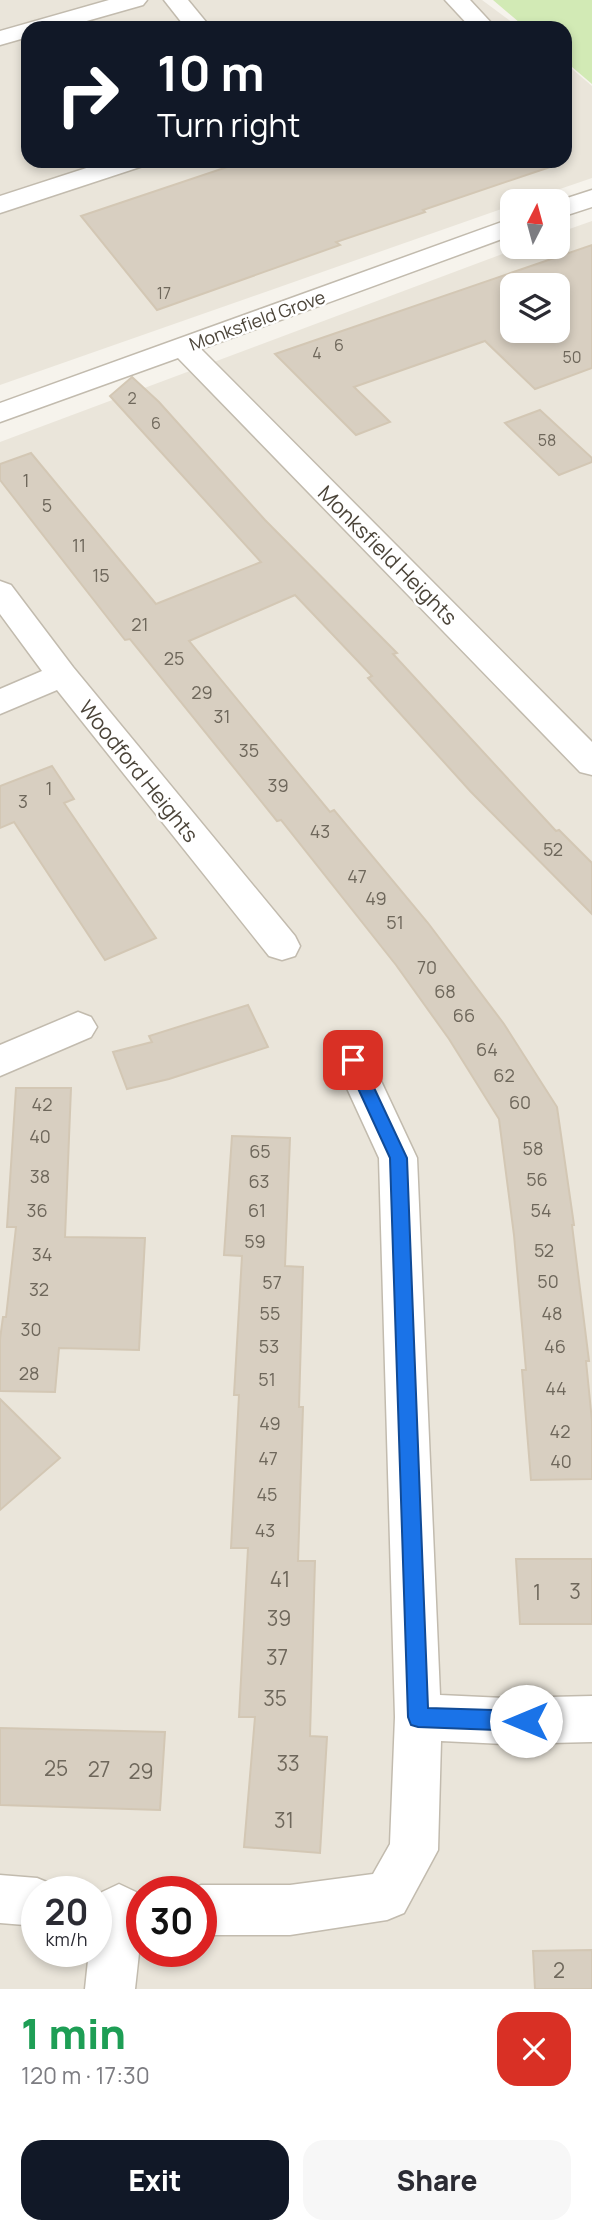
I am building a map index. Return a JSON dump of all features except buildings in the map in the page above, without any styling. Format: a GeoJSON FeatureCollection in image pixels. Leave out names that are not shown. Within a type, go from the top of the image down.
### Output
{"type":"FeatureCollection","features":[{"type":"Feature","properties":{"kind":"street"},"geometry":{"type":"LineString","coordinates":[[61,21],[135,0]]}},
{"type":"Feature","properties":{"kind":"street"},"geometry":{"type":"LineString","coordinates":[[176,0],[193,21]]}},
{"type":"Feature","properties":{"kind":"street"},"geometry":{"type":"LineString","coordinates":[[457,0],[477,21]]}},
{"type":"Feature","properties":{"kind":"street"},"geometry":{"type":"LineString","coordinates":[[0,38],[21,32]]}},
{"type":"Feature","properties":{"kind":"street"},"geometry":{"type":"LineString","coordinates":[[0,205],[113,168]]}},
{"type":"Feature","properties":{"kind":"street"},"geometry":{"type":"LineString","coordinates":[[570,206],[592,198]]}},
{"type":"Feature","properties":{"kind":"street","name":"Monksfield Grove"},"geometry":{"type":"LineString","coordinates":[[0,413],[500,231]]}},
{"type":"Feature","properties":{"kind":"street","name":"Monksfield Heights"},"geometry":{"type":"LineString","coordinates":[[183,347],[592,763]]}},
{"type":"Feature","properties":{"kind":"street","name":"Woodford Heights"},"geometry":{"type":"LineString","coordinates":[[0,592],[62,675],[282,946]]}},
{"type":"Feature","properties":{"kind":"street"},"geometry":{"type":"LineString","coordinates":[[0,702],[62,675]]}},
{"type":"Feature","properties":{"kind":"street"},"geometry":{"type":"LineString","coordinates":[[0,1061],[79,1027]]}},
{"type":"Feature","properties":{"kind":"street"},"geometry":{"type":"LineString","coordinates":[[217,1910],[290,1910],[387,1896],[414,1850],[418,1717],[398,1158],[353,1060]]}},
{"type":"Feature","properties":{"kind":"street"},"geometry":{"type":"LineString","coordinates":[[418,1717],[504,1721],[592,1719]]}},
{"type":"Feature","properties":{"kind":"street"},"geometry":{"type":"LineString","coordinates":[[0,1899],[21,1901]]}},
{"type":"Feature","properties":{"kind":"street"},"geometry":{"type":"LineString","coordinates":[[110,1989],[119,1909]]}},
{"type":"Feature","properties":{"kind":"shaded area"},"geometry":{"type":"Polygon","coordinates":[[[0,0],[482,0],[510,21],[21,21],[21,168],[572,168],[572,69],[592,86],[592,178],[560,189],[500,189],[500,210],[0,385],[0,0]]]}},
{"type":"Feature","properties":{"kind":"shaded area"},"geometry":{"type":"Polygon","coordinates":[[[592,221],[592,1989],[0,1989],[0,442],[500,255],[500,259],[570,259],[570,229],[592,221]]]}},
{"type":"Feature","properties":{"kind":"green space"},"geometry":{"type":"Polygon","coordinates":[[[493,0],[592,0],[592,84],[572,67],[572,21],[518,21],[493,0]]]}},
{"type":"Feature","properties":{"kind":"route"},"geometry":{"type":"LineString","coordinates":[[353,1060],[398,1158],[418,1717],[526,1721]]}}]}
